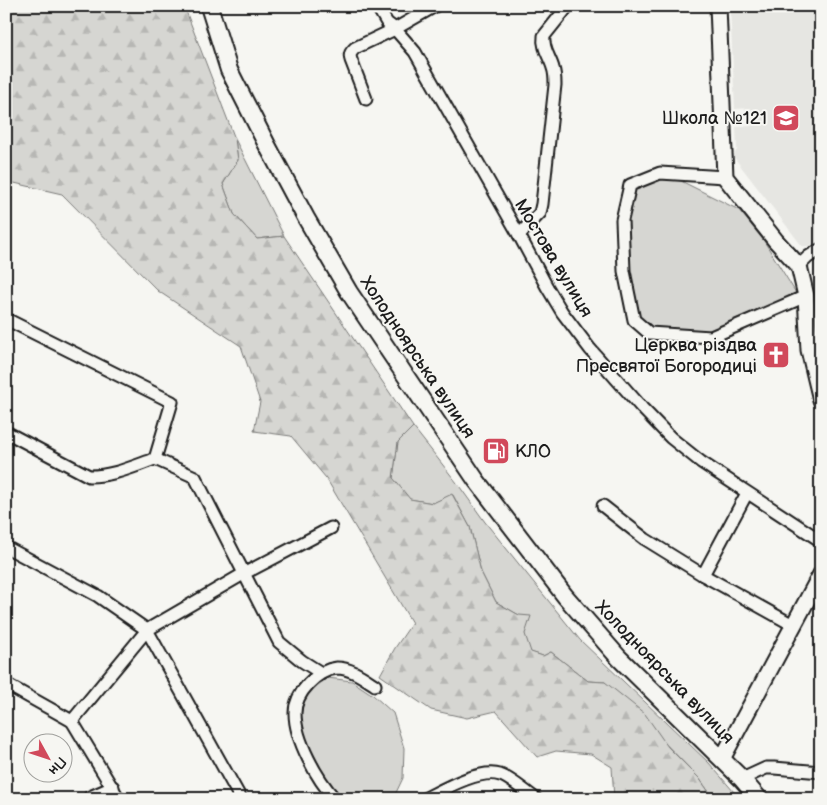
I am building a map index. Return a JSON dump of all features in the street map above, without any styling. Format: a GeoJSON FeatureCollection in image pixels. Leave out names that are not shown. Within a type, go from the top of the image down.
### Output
{"type":"FeatureCollection","features":[{"type":"Feature","properties":{"kind":"main road","name":"Холодноярська вулиця"},"geometry":{"type":"LineString","coordinates":[[209,6],[230,70],[266,145],[306,218],[349,292],[476,480],[565,596],[619,658],[742,779],[759,799]]}},
{"type":"Feature","properties":{"kind":"street","name":"Мостова вулиця"},"geometry":{"type":"LineString","coordinates":[[377,6],[387,23],[395,29],[415,52],[520,235],[547,287],[562,312],[590,349],[642,408],[672,438],[701,462],[821,540]]}},
{"type":"Feature","properties":{"kind":"street"},"geometry":{"type":"LineString","coordinates":[[366,100],[351,60],[351,52],[355,48],[395,29],[435,6]]}},
{"type":"Feature","properties":{"kind":"street"},"geometry":{"type":"LineString","coordinates":[[520,235],[540,213],[542,204],[555,85],[554,68],[545,50],[544,36],[568,6]]}},
{"type":"Feature","properties":{"kind":"street"},"geometry":{"type":"LineString","coordinates":[[718,6],[725,177],[776,241],[799,266],[806,296],[809,350],[821,400]]}},
{"type":"Feature","properties":{"kind":"street"},"geometry":{"type":"LineString","coordinates":[[725,177],[660,174],[630,185],[622,220],[624,271],[634,320],[649,333],[711,338],[806,296]]}},
{"type":"Feature","properties":{"kind":"street"},"geometry":{"type":"LineString","coordinates":[[799,266],[808,257],[821,249]]}},
{"type":"Feature","properties":{"kind":"street"},"geometry":{"type":"LineString","coordinates":[[6,320],[172,402],[155,459]]}},
{"type":"Feature","properties":{"kind":"street"},"geometry":{"type":"LineString","coordinates":[[6,432],[89,476],[102,476],[121,472],[155,459],[195,477],[246,573],[279,642],[302,661],[321,673]]}},
{"type":"Feature","properties":{"kind":"street"},"geometry":{"type":"LineString","coordinates":[[703,575],[747,493]]}},
{"type":"Feature","properties":{"kind":"street"},"geometry":{"type":"LineString","coordinates":[[603,506],[645,539],[703,575],[794,625]]}},
{"type":"Feature","properties":{"kind":"street"},"geometry":{"type":"LineString","coordinates":[[72,722],[147,630],[246,573],[331,528]]}},
{"type":"Feature","properties":{"kind":"street"},"geometry":{"type":"LineString","coordinates":[[6,547],[98,596],[147,630],[241,799]]}},
{"type":"Feature","properties":{"kind":"street"},"geometry":{"type":"LineString","coordinates":[[722,759],[821,574]]}},
{"type":"Feature","properties":{"kind":"street"},"geometry":{"type":"LineString","coordinates":[[335,799],[310,762],[298,735],[295,712],[297,701],[302,691],[321,673],[337,668],[362,676],[375,685]]}},
{"type":"Feature","properties":{"kind":"street"},"geometry":{"type":"LineString","coordinates":[[6,684],[72,722],[119,799]]}},
{"type":"Feature","properties":{"kind":"street"},"geometry":{"type":"LineString","coordinates":[[742,779],[766,768],[821,772]]}},
{"type":"Feature","properties":{"kind":"street"},"geometry":{"type":"LineString","coordinates":[[424,799],[453,785],[484,774],[501,775],[536,799]]}},
{"type":"Feature","properties":{"kind":"street"},"geometry":{"type":"LineString","coordinates":[[90,799],[90,797],[113,788]]}},
{"type":"Feature","properties":{"kind":"shaded area","name":"Школа №121"},"geometry":{"type":"Polygon","coordinates":[[[730,6],[821,6],[821,241],[808,246],[802,246],[733,156],[737,150],[736,127],[752,126],[751,108],[735,109],[730,6]]]}},
{"type":"Feature","properties":{"kind":"green space"},"geometry":{"type":"Polygon","coordinates":[[[6,6],[184,6],[235,139],[238,160],[223,184],[234,214],[257,239],[284,236],[413,427],[398,442],[393,478],[410,499],[433,503],[452,494],[470,527],[481,572],[496,602],[519,615],[531,616],[525,634],[531,652],[543,656],[551,652],[588,681],[605,682],[645,714],[668,747],[699,778],[714,799],[614,799],[612,767],[591,754],[556,751],[537,757],[496,711],[467,718],[431,710],[380,675],[412,623],[326,478],[291,436],[254,431],[260,402],[241,346],[158,291],[62,194],[10,182],[6,184],[6,6]]]}},
{"type":"Feature","properties":{"kind":"green space"},"geometry":{"type":"Polygon","coordinates":[[[235,139],[284,236],[257,239],[234,214],[223,184],[238,160],[235,139]]]}},
{"type":"Feature","properties":{"kind":"green space"},"geometry":{"type":"Polygon","coordinates":[[[661,176],[681,181],[739,210],[764,241],[796,293],[709,333],[649,330],[637,320],[627,271],[625,220],[632,187],[661,176]]]}},
{"type":"Feature","properties":{"kind":"green space"},"geometry":{"type":"Polygon","coordinates":[[[413,427],[485,522],[580,640],[709,763],[740,799],[714,799],[699,778],[605,682],[588,681],[551,652],[543,656],[530,652],[519,615],[496,602],[481,572],[470,527],[453,495],[433,503],[409,499],[393,478],[398,442],[413,427]]]}},
{"type":"Feature","properties":{"kind":"green space"},"geometry":{"type":"Polygon","coordinates":[[[328,678],[352,681],[373,695],[393,713],[404,748],[403,778],[393,799],[342,799],[317,765],[306,743],[301,725],[301,716],[308,694],[328,678]]]}},
{"type":"Feature","properties":{"kind":"place","name":"Школа №121"},"geometry":{"type":"Point","coordinates":[786,118]}},
{"type":"Feature","properties":{"kind":"place","name":"Церква різдва Пресвятої Богородиці"},"geometry":{"type":"Point","coordinates":[776,355]}},
{"type":"Feature","properties":{"kind":"place","name":"КЛО"},"geometry":{"type":"Point","coordinates":[496,451]}}]}
